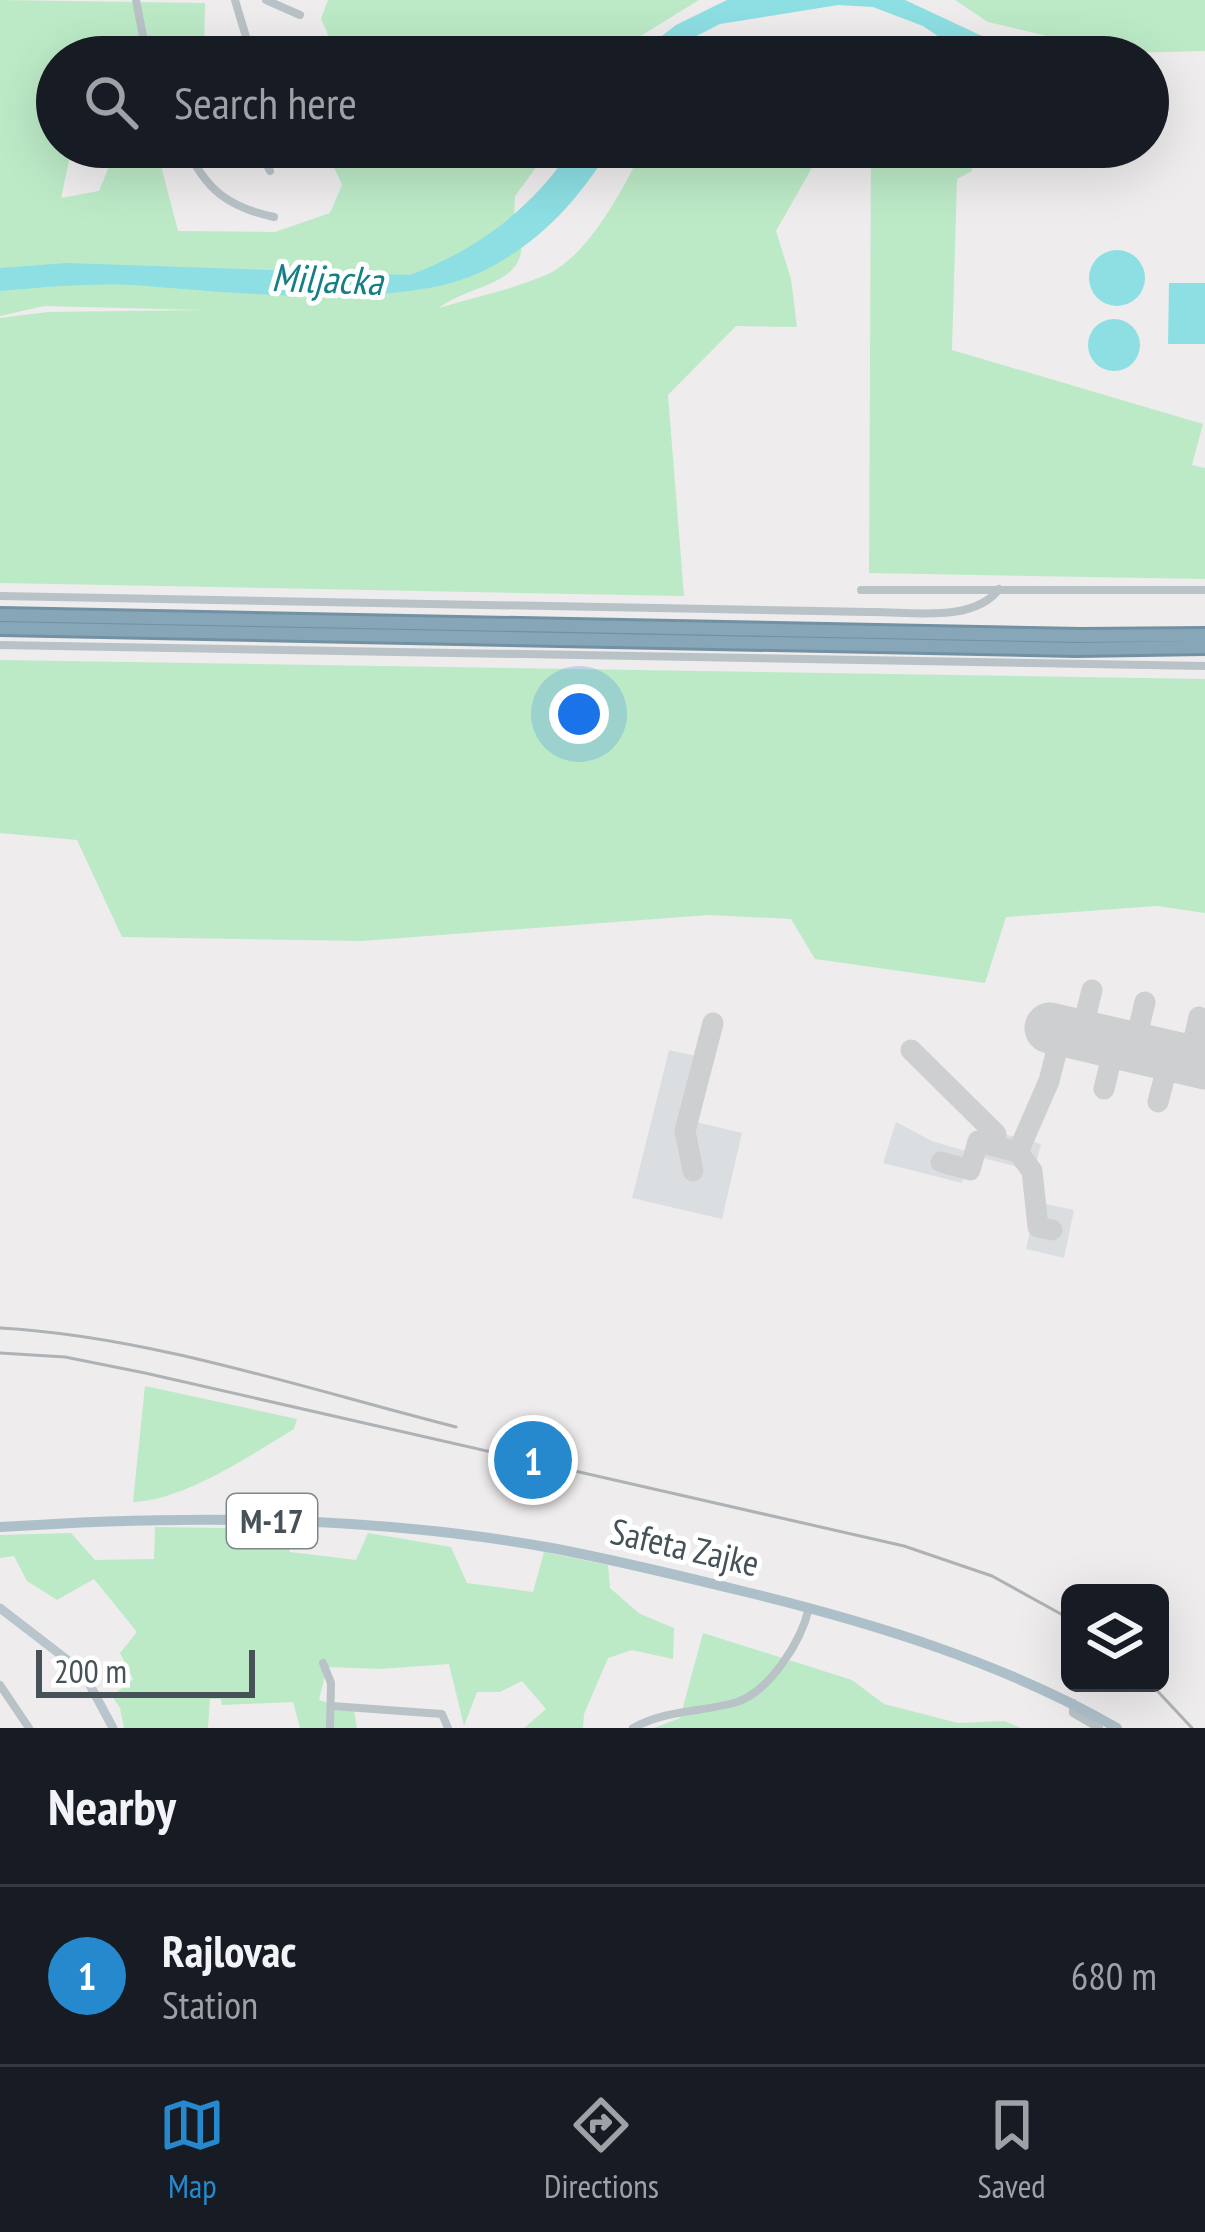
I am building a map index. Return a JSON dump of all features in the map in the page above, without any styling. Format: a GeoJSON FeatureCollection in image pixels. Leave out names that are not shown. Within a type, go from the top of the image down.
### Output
{"type":"FeatureCollection","features":[{"type":"Feature","properties":{"kind":"highway"},"geometry":{"type":"LineString","coordinates":[[0,616],[1205,635]]}},
{"type":"Feature","properties":{"kind":"highway"},"geometry":{"type":"LineString","coordinates":[[0,628],[1076,649],[1205,647]]}},
{"type":"Feature","properties":{"kind":"main road","name":"Safeta Zajke"},"geometry":{"type":"LineString","coordinates":[[0,1527],[190,1519],[356,1526],[542,1546],[809,1607],[926,1645],[1073,1703],[1117,1728]]}},
{"type":"Feature","properties":{"kind":"street"},"geometry":{"type":"LineString","coordinates":[[136,0],[143,36]]}},
{"type":"Feature","properties":{"kind":"street"},"geometry":{"type":"LineString","coordinates":[[235,0],[245,36]]}},
{"type":"Feature","properties":{"kind":"street"},"geometry":{"type":"LineString","coordinates":[[266,0],[300,15]]}},
{"type":"Feature","properties":{"kind":"street"},"geometry":{"type":"LineString","coordinates":[[198,168],[228,202],[274,217]]}},
{"type":"Feature","properties":{"kind":"street"},"geometry":{"type":"LineString","coordinates":[[0,596],[869,612],[961,611],[981,606],[999,589]]}},
{"type":"Feature","properties":{"kind":"street"},"geometry":{"type":"LineString","coordinates":[[861,590],[1205,590]]}},
{"type":"Feature","properties":{"kind":"street"},"geometry":{"type":"LineString","coordinates":[[0,645],[1205,666]]}},
{"type":"Feature","properties":{"kind":"street"},"geometry":{"type":"LineString","coordinates":[[633,1728],[688,1708],[738,1702],[763,1685],[787,1655],[809,1607]]}},
{"type":"Feature","properties":{"kind":"street"},"geometry":{"type":"LineString","coordinates":[[0,1608],[83,1672],[113,1728]]}},
{"type":"Feature","properties":{"kind":"street"},"geometry":{"type":"LineString","coordinates":[[323,1663],[331,1683],[330,1728]]}},
{"type":"Feature","properties":{"kind":"street"},"geometry":{"type":"LineString","coordinates":[[0,1685],[29,1728]]}},
{"type":"Feature","properties":{"kind":"street"},"geometry":{"type":"LineString","coordinates":[[1073,1703],[1075,1714],[1099,1728]]}},
{"type":"Feature","properties":{"kind":"street"},"geometry":{"type":"LineString","coordinates":[[332,1706],[442,1714],[448,1728]]}},
{"type":"Feature","properties":{"kind":"shaded area"},"geometry":{"type":"Polygon","coordinates":[[[669,1050],[708,1059],[692,1121],[742,1133],[722,1219],[632,1198],[669,1050]]]}},
{"type":"Feature","properties":{"kind":"shaded area"},"geometry":{"type":"Polygon","coordinates":[[[896,1122],[932,1141],[969,1152],[962,1183],[883,1163],[896,1122]]]}},
{"type":"Feature","properties":{"kind":"shaded area"},"geometry":{"type":"Polygon","coordinates":[[[978,1127],[1041,1144],[1034,1171],[971,1155],[978,1127]]]}},
{"type":"Feature","properties":{"kind":"shaded area"},"geometry":{"type":"Polygon","coordinates":[[[1037,1202],[1074,1210],[1064,1258],[1026,1249],[1037,1202]]]}},
{"type":"Feature","properties":{"kind":"green space"},"geometry":{"type":"Polygon","coordinates":[[[0,0],[205,3],[204,36],[36,36],[36,168],[67,168],[61,198],[99,191],[108,168],[162,168],[178,231],[275,232],[330,213],[342,185],[334,168],[536,168],[515,196],[514,218],[560,168],[520,232],[521,250],[509,273],[439,308],[522,284],[563,264],[592,236],[633,168],[812,168],[776,231],[791,279],[797,327],[736,326],[668,395],[684,596],[0,583],[0,318],[48,312],[203,310],[44,306],[0,316],[0,0]]]}},
{"type":"Feature","properties":{"kind":"green space"},"geometry":{"type":"Polygon","coordinates":[[[328,0],[699,0],[641,36],[329,36],[321,19],[328,0]]]}},
{"type":"Feature","properties":{"kind":"green space"},"geometry":{"type":"Polygon","coordinates":[[[955,0],[1205,0],[1205,51],[1169,52],[1169,36],[1047,36],[988,22],[955,0]]]}},
{"type":"Feature","properties":{"kind":"green space"},"geometry":{"type":"Polygon","coordinates":[[[871,168],[972,168],[957,179],[952,350],[1203,424],[1192,465],[1205,468],[1205,579],[869,573],[871,168]]]}},
{"type":"Feature","properties":{"kind":"green space"},"geometry":{"type":"Polygon","coordinates":[[[0,660],[1205,679],[1205,913],[1157,906],[1006,917],[985,983],[815,959],[791,919],[709,915],[361,941],[122,937],[77,840],[0,833],[0,660]]]}},
{"type":"Feature","properties":{"kind":"green space"},"geometry":{"type":"Polygon","coordinates":[[[145,1386],[297,1419],[294,1429],[216,1475],[174,1494],[133,1502],[145,1386]]]}},
{"type":"Feature","properties":{"kind":"green space"},"geometry":{"type":"Polygon","coordinates":[[[155,1527],[280,1529],[290,1552],[356,1560],[368,1533],[451,1547],[467,1583],[533,1592],[544,1552],[608,1565],[610,1588],[640,1614],[674,1628],[673,1659],[632,1650],[608,1658],[584,1714],[583,1728],[524,1728],[546,1709],[522,1681],[500,1692],[477,1692],[464,1726],[449,1664],[327,1667],[319,1700],[354,1711],[357,1728],[300,1728],[293,1702],[222,1705],[221,1699],[210,1699],[208,1728],[124,1728],[112,1696],[133,1679],[120,1653],[137,1632],[94,1579],[57,1600],[27,1581],[14,1556],[0,1558],[0,1535],[71,1533],[95,1560],[154,1559],[155,1527]]]}},
{"type":"Feature","properties":{"kind":"green space"},"geometry":{"type":"Polygon","coordinates":[[[703,1633],[852,1680],[884,1704],[958,1723],[1004,1721],[1021,1728],[654,1728],[680,1718],[703,1633]]]}},
{"type":"Feature","properties":{"kind":"water"},"geometry":{"type":"Polygon","coordinates":[[[727,0],[905,0],[982,36],[938,36],[873,7],[838,5],[720,24],[696,36],[662,36],[727,0]]]}},
{"type":"Feature","properties":{"kind":"water","name":"Miljacka"},"geometry":{"type":"Polygon","coordinates":[[[597,168],[571,203],[539,234],[502,261],[448,284],[317,296],[109,285],[0,291],[0,268],[67,263],[410,275],[459,253],[502,224],[557,169],[597,168]]]}},
{"type":"Feature","properties":{"kind":"water"},"geometry":{"type":"Polygon","coordinates":[[[1117,250],[1137,258],[1145,278],[1137,298],[1117,306],[1097,298],[1089,278],[1097,258],[1117,250]]]}},
{"type":"Feature","properties":{"kind":"water"},"geometry":{"type":"Polygon","coordinates":[[[1169,283],[1205,283],[1205,344],[1168,344],[1169,283]]]}},
{"type":"Feature","properties":{"kind":"water"},"geometry":{"type":"Polygon","coordinates":[[[1114,319],[1133,326],[1140,345],[1133,364],[1114,371],[1095,364],[1088,345],[1095,326],[1114,319]]]}},
{"type":"Feature","properties":{"kind":"taxiway"},"geometry":{"type":"LineString","coordinates":[[1081,1035],[1092,990]]}},
{"type":"Feature","properties":{"kind":"taxiway"},"geometry":{"type":"LineString","coordinates":[[1134,1048],[1145,1002]]}},
{"type":"Feature","properties":{"kind":"taxiway"},"geometry":{"type":"LineString","coordinates":[[1189,1060],[1199,1017]]}},
{"type":"Feature","properties":{"kind":"taxiway"},"geometry":{"type":"LineString","coordinates":[[693,1171],[685,1131],[713,1023]]}},
{"type":"Feature","properties":{"kind":"taxiway"},"geometry":{"type":"LineString","coordinates":[[911,1050],[996,1134],[994,1146],[1018,1152],[1049,1081],[1062,1030]]}},
{"type":"Feature","properties":{"kind":"taxiway"},"geometry":{"type":"LineString","coordinates":[[1104,1089],[1115,1043]]}},
{"type":"Feature","properties":{"kind":"taxiway"},"geometry":{"type":"LineString","coordinates":[[1158,1102],[1170,1056]]}},
{"type":"Feature","properties":{"kind":"taxiway"},"geometry":{"type":"LineString","coordinates":[[941,1162],[970,1170],[978,1141],[994,1146]]}},
{"type":"Feature","properties":{"kind":"taxiway"},"geometry":{"type":"LineString","coordinates":[[1018,1152],[1032,1171],[1038,1227],[1052,1230]]}},
{"type":"Feature","properties":{"kind":"runway"},"geometry":{"type":"LineString","coordinates":[[1050,1028],[1205,1064]]}},
{"type":"Feature","properties":{"kind":"railway"},"geometry":{"type":"LineString","coordinates":[[0,1328],[171,1353],[456,1427]]}},
{"type":"Feature","properties":{"kind":"railway"},"geometry":{"type":"LineString","coordinates":[[0,1353],[65,1357],[145,1373],[904,1546],[992,1576],[1061,1614]]}},
{"type":"Feature","properties":{"kind":"railway"},"geometry":{"type":"LineString","coordinates":[[1158,1692],[1192,1728]]}},
{"type":"Feature","properties":{"kind":"place","name":"Rajlovac"},"geometry":{"type":"Point","coordinates":[533,1460]}}]}
